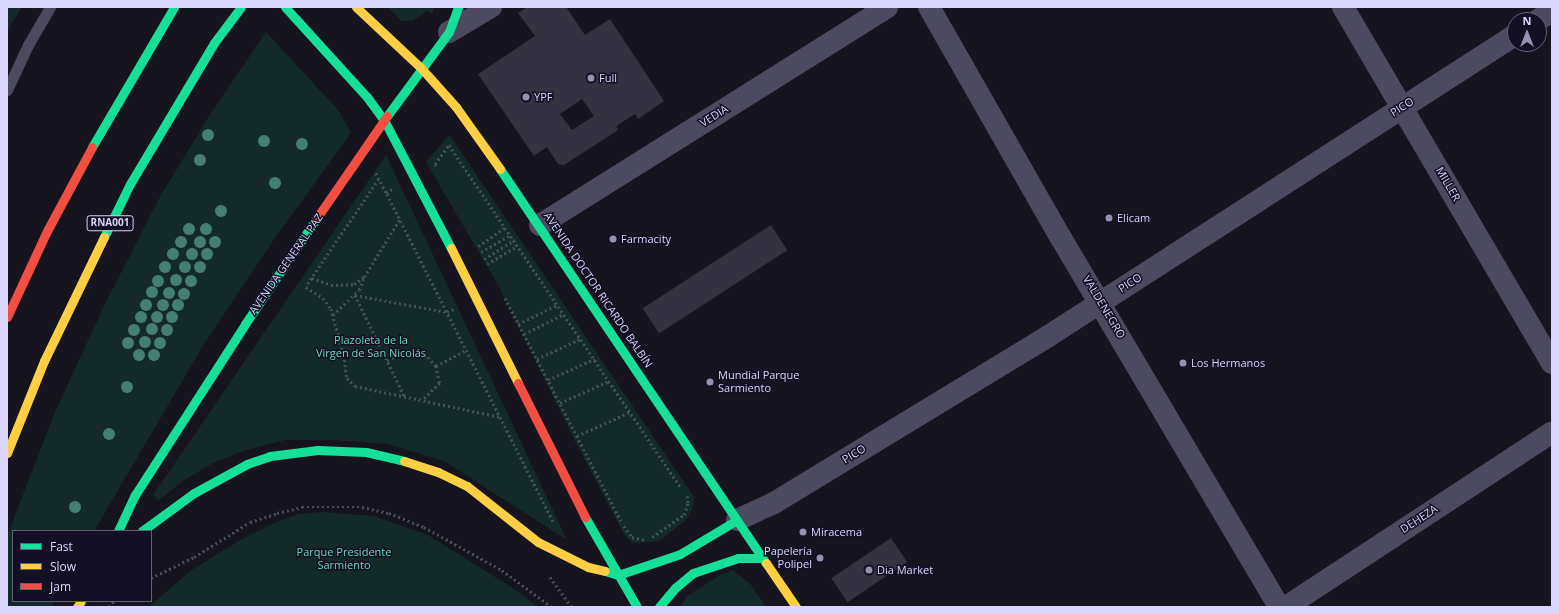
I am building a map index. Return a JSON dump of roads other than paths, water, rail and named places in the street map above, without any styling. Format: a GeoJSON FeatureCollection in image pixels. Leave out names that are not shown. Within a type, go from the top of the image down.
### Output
{"type":"FeatureCollection","features":[{"type":"Feature","properties":{"kind":"main road"},"geometry":{"type":"LineString","coordinates":[[128,86],[165,7]]}},
{"type":"Feature","properties":{"kind":"main road"},"geometry":{"type":"LineString","coordinates":[[7,317],[47,231],[94,143],[174,7]]}},
{"type":"Feature","properties":{"kind":"main road","name":"RNA001"},"geometry":{"type":"LineString","coordinates":[[7,453],[44,361],[94,252],[130,184],[214,43],[241,7]]}},
{"type":"Feature","properties":{"kind":"main road"},"geometry":{"type":"LineString","coordinates":[[285,7],[358,86],[384,120],[478,298],[568,486],[637,607]]}},
{"type":"Feature","properties":{"kind":"main road","name":"AVENIDA DOCTOR RICARDO BALBÍN"},"geometry":{"type":"LineString","coordinates":[[356,7],[422,68],[456,107],[540,225],[796,607]]}},
{"type":"Feature","properties":{"kind":"main road"},"geometry":{"type":"LineString","coordinates":[[446,7],[449,32]]}},
{"type":"Feature","properties":{"kind":"main road"},"geometry":{"type":"LineString","coordinates":[[449,32],[458,7]]}},
{"type":"Feature","properties":{"kind":"main road","name":"AVENIDA GENERAL PAZ"},"geometry":{"type":"LineString","coordinates":[[118,530],[135,495],[245,324],[384,120],[449,32]]}},
{"type":"Feature","properties":{"kind":"main road"},"geometry":{"type":"LineString","coordinates":[[143,530],[194,493],[247,464],[294,452],[342,450],[412,463],[438,472],[478,494],[538,542],[561,555],[588,567],[618,575],[680,554],[737,520]]}},
{"type":"Feature","properties":{"kind":"main road"},"geometry":{"type":"LineString","coordinates":[[659,607],[675,588],[693,574],[730,560],[762,558]]}},
{"type":"Feature","properties":{"kind":"street","name":"AVENIDA GENERAL PAZ"},"geometry":{"type":"LineString","coordinates":[[449,32],[469,7]]}},
{"type":"Feature","properties":{"kind":"street"},"geometry":{"type":"LineString","coordinates":[[449,32],[491,7]]}},
{"type":"Feature","properties":{"kind":"street","name":"VEDIA"},"geometry":{"type":"LineString","coordinates":[[540,225],[887,7]]}},
{"type":"Feature","properties":{"kind":"street","name":"VALDENEGRO"},"geometry":{"type":"LineString","coordinates":[[929,7],[1061,238],[1101,302],[1279,607]]}},
{"type":"Feature","properties":{"kind":"street","name":"MILLER"},"geometry":{"type":"LineString","coordinates":[[1343,7],[1552,363]]}},
{"type":"Feature","properties":{"kind":"street","name":"PICO"},"geometry":{"type":"LineString","coordinates":[[737,520],[781,498],[1101,302],[1507,40]]}},
{"type":"Feature","properties":{"kind":"street","name":"DEHEZA"},"geometry":{"type":"LineString","coordinates":[[1286,607],[1552,432]]}},
{"type":"Feature","properties":{"kind":"lane"},"geometry":{"type":"LineString","coordinates":[[7,90],[28,45],[50,7]]}},
{"type":"Feature","properties":{"kind":"place","name":"Full"},"geometry":{"type":"Point","coordinates":[591,78]}},
{"type":"Feature","properties":{"kind":"place","name":"YPF"},"geometry":{"type":"Point","coordinates":[526,97]}},
{"type":"Feature","properties":{"kind":"place","name":"Elicam"},"geometry":{"type":"Point","coordinates":[1109,218]}},
{"type":"Feature","properties":{"kind":"place","name":"Farmacity"},"geometry":{"type":"Point","coordinates":[613,239]}},
{"type":"Feature","properties":{"kind":"place","name":"Los Hermanos"},"geometry":{"type":"Point","coordinates":[1183,363]}},
{"type":"Feature","properties":{"kind":"place","name":"Mundial Parque Sarmiento"},"geometry":{"type":"Point","coordinates":[710,382]}},
{"type":"Feature","properties":{"kind":"place","name":"Miracema"},"geometry":{"type":"Point","coordinates":[803,532]}},
{"type":"Feature","properties":{"kind":"place","name":"Papelería Polipel"},"geometry":{"type":"Point","coordinates":[820,558]}},
{"type":"Feature","properties":{"kind":"place","name":"Dia Market"},"geometry":{"type":"Point","coordinates":[869,570]}},
{"type":"Feature","properties":{"kind":"park label","name":"Plazoleta de la Virgen de San Nicolás"},"geometry":{"type":"Point","coordinates":[371,347]}},
{"type":"Feature","properties":{"kind":"park label","name":"Parque Presidente Sarmiento"},"geometry":{"type":"Point","coordinates":[344,559]}}]}
